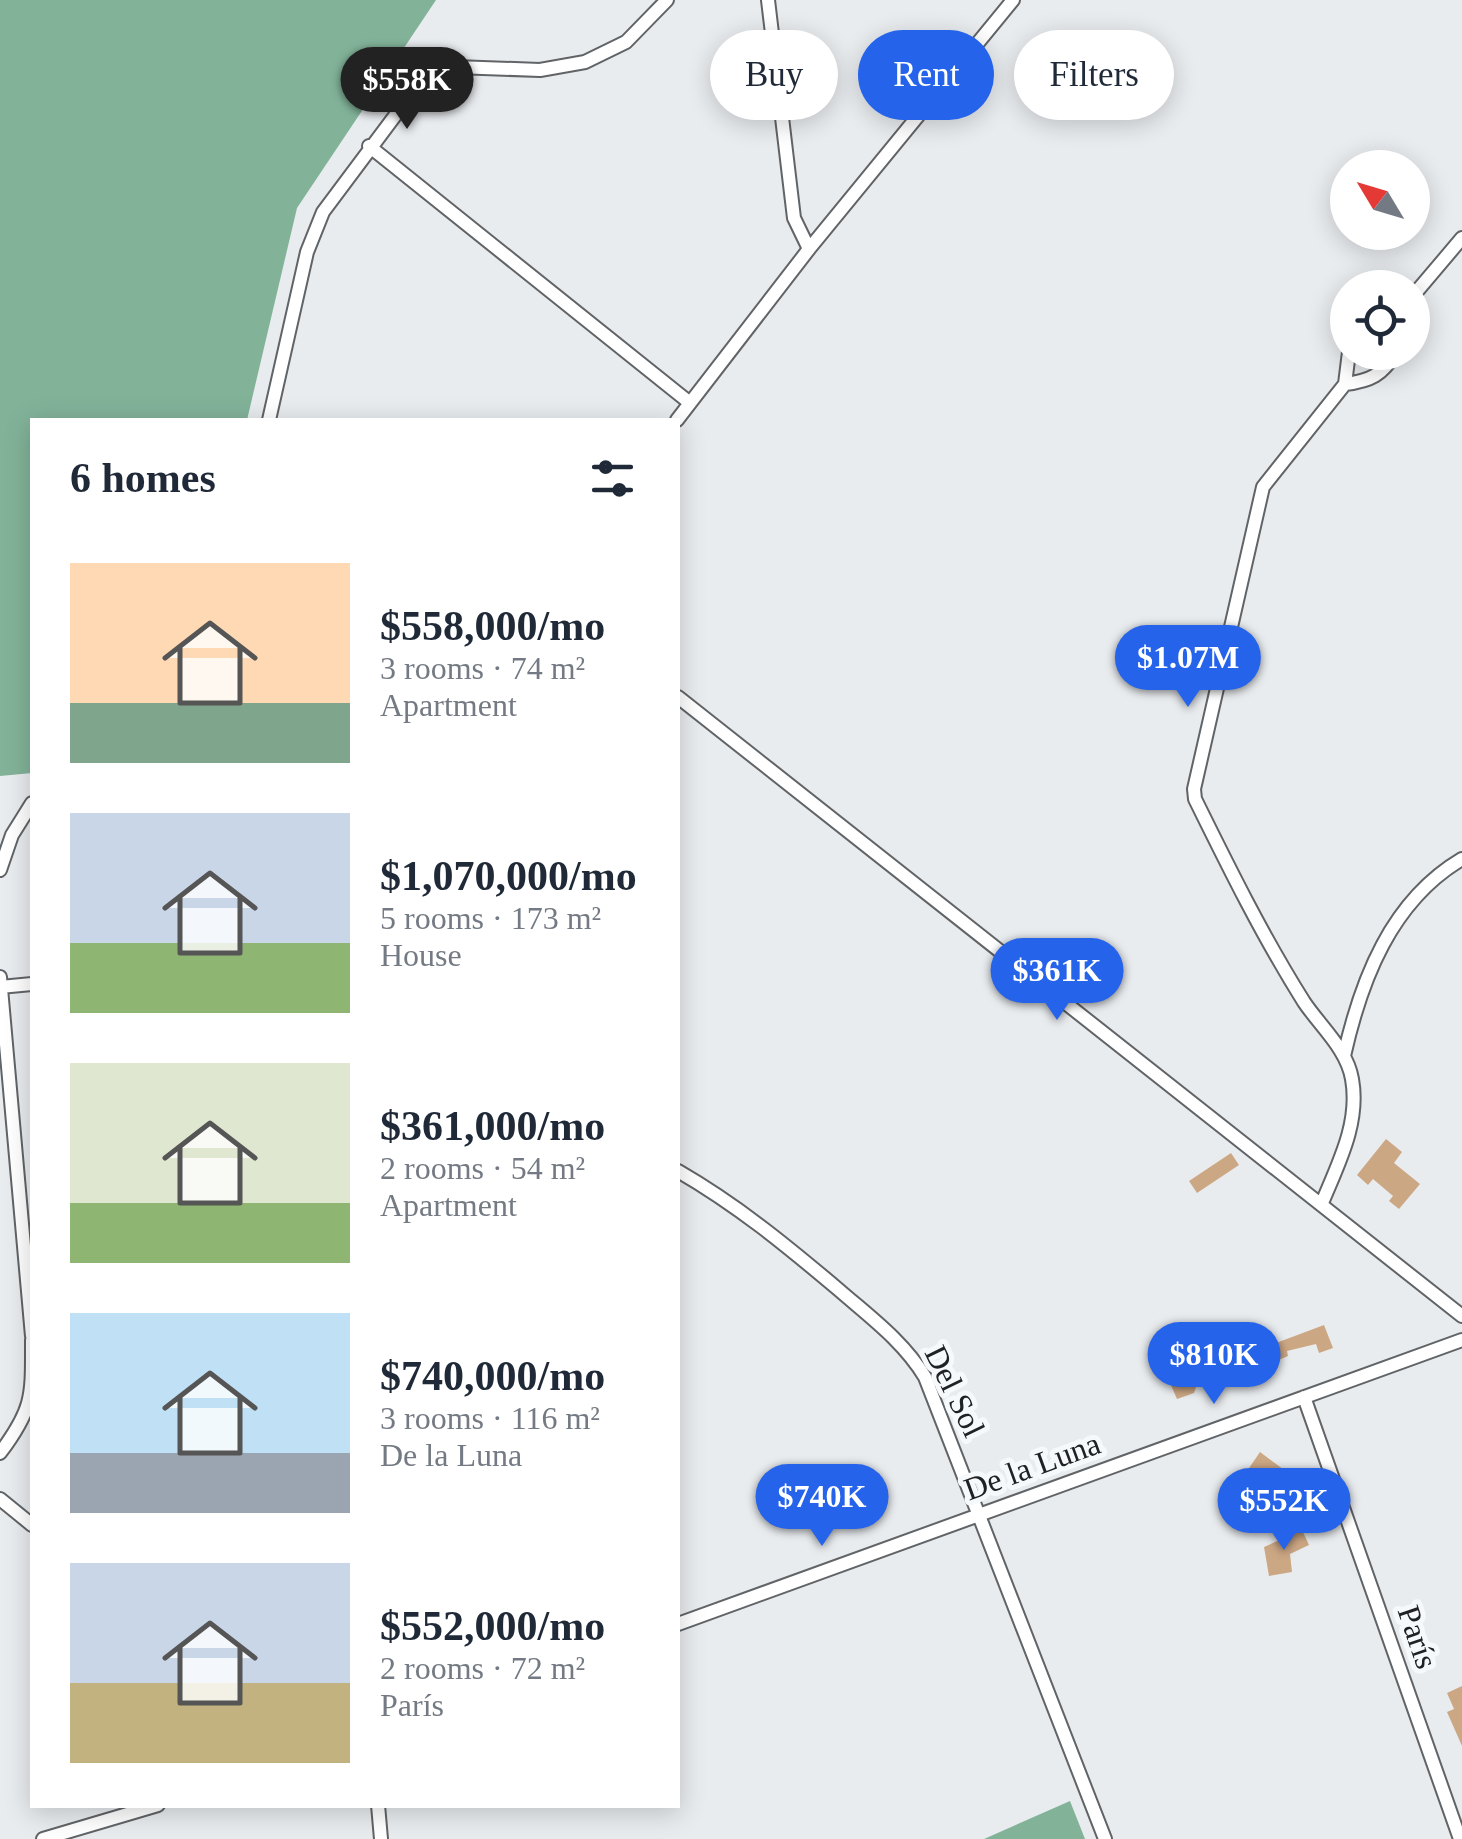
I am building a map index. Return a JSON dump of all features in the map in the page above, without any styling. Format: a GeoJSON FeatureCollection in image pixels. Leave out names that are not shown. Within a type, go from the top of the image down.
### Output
{"type":"FeatureCollection","features":[{"type":"Feature","properties":{"kind":"street"},"geometry":{"type":"LineString","coordinates":[[268,418],[307,252],[324,212],[369,146],[424,77],[455,67],[540,70],[585,62],[626,42],[667,0]]}},
{"type":"Feature","properties":{"kind":"street"},"geometry":{"type":"LineString","coordinates":[[768,0],[794,218],[810,249]]}},
{"type":"Feature","properties":{"kind":"street"},"geometry":{"type":"LineString","coordinates":[[679,418],[1013,0]]}},
{"type":"Feature","properties":{"kind":"street"},"geometry":{"type":"LineString","coordinates":[[369,146],[690,403]]}},
{"type":"Feature","properties":{"kind":"street"},"geometry":{"type":"LineString","coordinates":[[1430,275],[1462,238]]}},
{"type":"Feature","properties":{"kind":"street"},"geometry":{"type":"LineString","coordinates":[[1322,1204],[1350,1130],[1355,1106],[1352,1076],[1344,1056],[1304,1002],[1253,916],[1195,800],[1194,789],[1263,487],[1345,384],[1347,370]]}},
{"type":"Feature","properties":{"kind":"street"},"geometry":{"type":"LineString","coordinates":[[1345,384],[1366,382],[1385,370]]}},
{"type":"Feature","properties":{"kind":"street"},"geometry":{"type":"LineString","coordinates":[[680,699],[1462,1316]]}},
{"type":"Feature","properties":{"kind":"street"},"geometry":{"type":"LineString","coordinates":[[0,870],[12,835],[30,806]]}},
{"type":"Feature","properties":{"kind":"street"},"geometry":{"type":"LineString","coordinates":[[1344,1056],[1367,970],[1421,892],[1462,859]]}},
{"type":"Feature","properties":{"kind":"street"},"geometry":{"type":"LineString","coordinates":[[0,978],[30,1316]]}},
{"type":"Feature","properties":{"kind":"street"},"geometry":{"type":"LineString","coordinates":[[0,987],[30,984]]}},
{"type":"Feature","properties":{"kind":"street","name":"Del Sol"},"geometry":{"type":"LineString","coordinates":[[680,1172],[728,1200],[765,1228],[911,1354],[925,1377],[981,1514],[1105,1839]]}},
{"type":"Feature","properties":{"kind":"street","name":"De la Luna"},"geometry":{"type":"LineString","coordinates":[[680,1623],[1462,1340]]}},
{"type":"Feature","properties":{"kind":"street","name":"París"},"geometry":{"type":"LineString","coordinates":[[1304,1397],[1460,1839]]}},
{"type":"Feature","properties":{"kind":"street"},"geometry":{"type":"LineString","coordinates":[[0,1453],[22,1424],[30,1403]]}},
{"type":"Feature","properties":{"kind":"street"},"geometry":{"type":"LineString","coordinates":[[0,1498],[30,1523]]}},
{"type":"Feature","properties":{"kind":"street"},"geometry":{"type":"LineString","coordinates":[[44,1839],[148,1808]]}},
{"type":"Feature","properties":{"kind":"street"},"geometry":{"type":"LineString","coordinates":[[378,1808],[381,1839]]}},
{"type":"Feature","properties":{"kind":"green space"},"geometry":{"type":"Polygon","coordinates":[[[0,0],[436,0],[297,208],[247,418],[30,418],[30,773],[0,776],[0,0]]]}},
{"type":"Feature","properties":{"kind":"green space"},"geometry":{"type":"Polygon","coordinates":[[[1070,1801],[1085,1839],[984,1839],[1070,1801]]]}},
{"type":"Feature","properties":{"kind":"building"},"geometry":{"type":"Polygon","coordinates":[[[1386,1139],[1402,1152],[1394,1163],[1420,1184],[1399,1209],[1389,1201],[1393,1196],[1373,1179],[1368,1185],[1357,1175],[1386,1139]]]}},
{"type":"Feature","properties":{"kind":"building"},"geometry":{"type":"Polygon","coordinates":[[[1231,1153],[1239,1165],[1197,1193],[1189,1181],[1231,1153]]]}},
{"type":"Feature","properties":{"kind":"building"},"geometry":{"type":"Polygon","coordinates":[[[1324,1325],[1333,1348],[1319,1353],[1316,1344],[1287,1351],[1288,1356],[1255,1370],[1249,1353],[1324,1325]]]}},
{"type":"Feature","properties":{"kind":"building"},"geometry":{"type":"Polygon","coordinates":[[[1198,1361],[1206,1379],[1197,1384],[1194,1393],[1177,1399],[1170,1383],[1179,1379],[1183,1367],[1198,1361]]]}},
{"type":"Feature","properties":{"kind":"building"},"geometry":{"type":"Polygon","coordinates":[[[1260,1452],[1287,1472],[1292,1488],[1286,1490],[1291,1507],[1276,1511],[1271,1493],[1266,1494],[1264,1487],[1245,1474],[1260,1452]]]}},
{"type":"Feature","properties":{"kind":"building"},"geometry":{"type":"Polygon","coordinates":[[[1302,1530],[1309,1545],[1290,1554],[1292,1572],[1269,1576],[1264,1547],[1302,1530]]]}},
{"type":"Feature","properties":{"kind":"building"},"geometry":{"type":"Polygon","coordinates":[[[1462,1686],[1462,1746],[1447,1712],[1454,1709],[1447,1693],[1462,1686]]]}}]}
